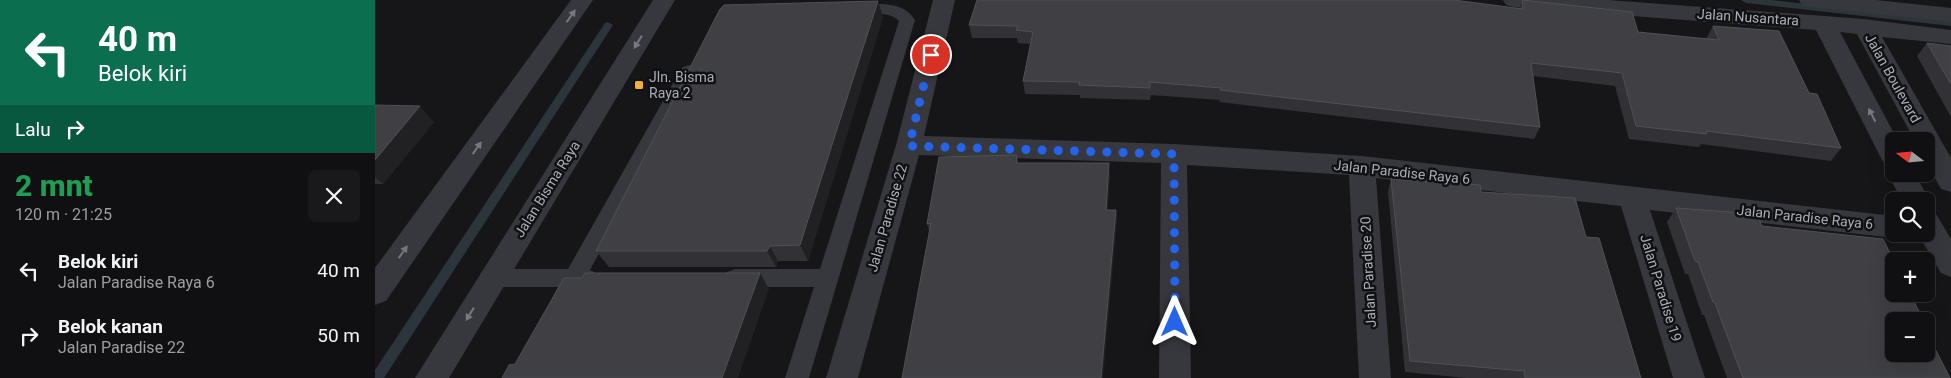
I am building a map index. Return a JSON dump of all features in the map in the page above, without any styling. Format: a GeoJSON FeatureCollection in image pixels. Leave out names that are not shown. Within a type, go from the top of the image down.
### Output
{"type":"FeatureCollection","features":[{"type":"Feature","properties":{"kind":"street"},"geometry":{"type":"LineString","coordinates":[[375,292],[582,0]]}},
{"type":"Feature","properties":{"kind":"street","name":"Jalan Bisma Raya"},"geometry":{"type":"LineString","coordinates":[[431,378],[664,0]]}},
{"type":"Feature","properties":{"kind":"street","name":"Jalan Paradise 22"},"geometry":{"type":"LineString","coordinates":[[842,378],[909,146],[944,0]]}},
{"type":"Feature","properties":{"kind":"street","name":"Jalan Nusantara"},"geometry":{"type":"LineString","coordinates":[[1514,0],[1864,26],[1951,37]]}},
{"type":"Feature","properties":{"kind":"street"},"geometry":{"type":"LineString","coordinates":[[1810,0],[1853,2],[1951,15]]}},
{"type":"Feature","properties":{"kind":"street"},"geometry":{"type":"LineString","coordinates":[[1824,23],[1885,141]]}},
{"type":"Feature","properties":{"kind":"street","name":"Jalan Boulevard"},"geometry":{"type":"LineString","coordinates":[[1864,26],[1951,182]]}},
{"type":"Feature","properties":{"kind":"street","name":"Jalan Paradise Raya 6"},"geometry":{"type":"LineString","coordinates":[[909,146],[1174,154],[1362,166],[1885,226]]}},
{"type":"Feature","properties":{"kind":"street"},"geometry":{"type":"LineString","coordinates":[[1174,154],[1175,378]]}},
{"type":"Feature","properties":{"kind":"street","name":"Jalan Paradise 20"},"geometry":{"type":"LineString","coordinates":[[1362,166],[1375,378]]}},
{"type":"Feature","properties":{"kind":"street","name":"Jalan Paradise 19"},"geometry":{"type":"LineString","coordinates":[[1633,198],[1689,378]]}},
{"type":"Feature","properties":{"kind":"street"},"geometry":{"type":"LineString","coordinates":[[1935,231],[1951,265]]}},
{"type":"Feature","properties":{"kind":"lane"},"geometry":{"type":"LineString","coordinates":[[797,378],[907,20],[900,12],[893,10],[840,11]]}},
{"type":"Feature","properties":{"kind":"lane"},"geometry":{"type":"LineString","coordinates":[[551,320],[699,53]]}},
{"type":"Feature","properties":{"kind":"lane"},"geometry":{"type":"LineString","coordinates":[[493,278],[604,278]]}},
{"type":"Feature","properties":{"kind":"lane"},"geometry":{"type":"LineString","coordinates":[[711,278],[828,278]]}},
{"type":"Feature","properties":{"kind":"building"},"geometry":{"type":"Polygon","coordinates":[[[977,0],[1454,0],[1523,9],[1522,0],[1632,12],[1638,32],[1719,40],[1713,26],[1779,31],[1809,93],[1817,94],[1841,148],[1706,131],[1707,134],[1636,126],[1622,73],[1531,63],[1540,127],[1220,90],[1221,88],[1150,82],[1150,88],[1079,85],[1080,82],[1023,81],[1033,32],[1016,30],[1018,26],[969,25],[977,0]]]}},
{"type":"Feature","properties":{"kind":"building"},"geometry":{"type":"Polygon","coordinates":[[[878,1],[800,245],[770,246],[767,251],[596,251],[720,9],[724,5],[878,1]]]}},
{"type":"Feature","properties":{"kind":"building"},"geometry":{"type":"Polygon","coordinates":[[[1927,43],[1951,46],[1951,84],[1927,43]]]}},
{"type":"Feature","properties":{"kind":"building"},"geometry":{"type":"Polygon","coordinates":[[[375,105],[420,106],[375,160],[375,105]]]}},
{"type":"Feature","properties":{"kind":"building"},"geometry":{"type":"Polygon","coordinates":[[[1017,155],[1016,163],[1109,163],[1106,210],[1116,210],[1101,378],[902,378],[931,223],[927,224],[939,157],[1017,155]]]}},
{"type":"Feature","properties":{"kind":"building"},"geometry":{"type":"Polygon","coordinates":[[[1391,179],[1480,185],[1481,192],[1575,198],[1586,237],[1599,238],[1641,378],[1525,378],[1524,371],[1410,361],[1391,179]]]}},
{"type":"Feature","properties":{"kind":"building"},"geometry":{"type":"Polygon","coordinates":[[[1676,208],[1757,214],[1762,226],[1883,239],[1890,252],[1885,252],[1885,302],[1914,302],[1919,312],[1885,312],[1885,362],[1935,362],[1935,349],[1950,378],[1743,378],[1715,303],[1698,262],[1695,261],[1676,208]]]}},
{"type":"Feature","properties":{"kind":"building"},"geometry":{"type":"Polygon","coordinates":[[[585,273],[760,273],[722,378],[502,378],[509,365],[515,364],[564,278],[582,278],[585,273]]]}},
{"type":"Feature","properties":{"kind":"waterway"},"geometry":{"type":"LineString","coordinates":[[1746,0],[1951,23]]}},
{"type":"Feature","properties":{"kind":"waterway"},"geometry":{"type":"LineString","coordinates":[[377,378],[608,25]]}},
{"type":"Feature","properties":{"kind":"place","name":"Jln. Bisma Raya 2"},"geometry":{"type":"Point","coordinates":[639,85]}},
{"type":"Feature","properties":{"kind":"route"},"geometry":{"type":"LineString","coordinates":[[931,55],[909,146],[1174,154],[1175,322]]}}]}
